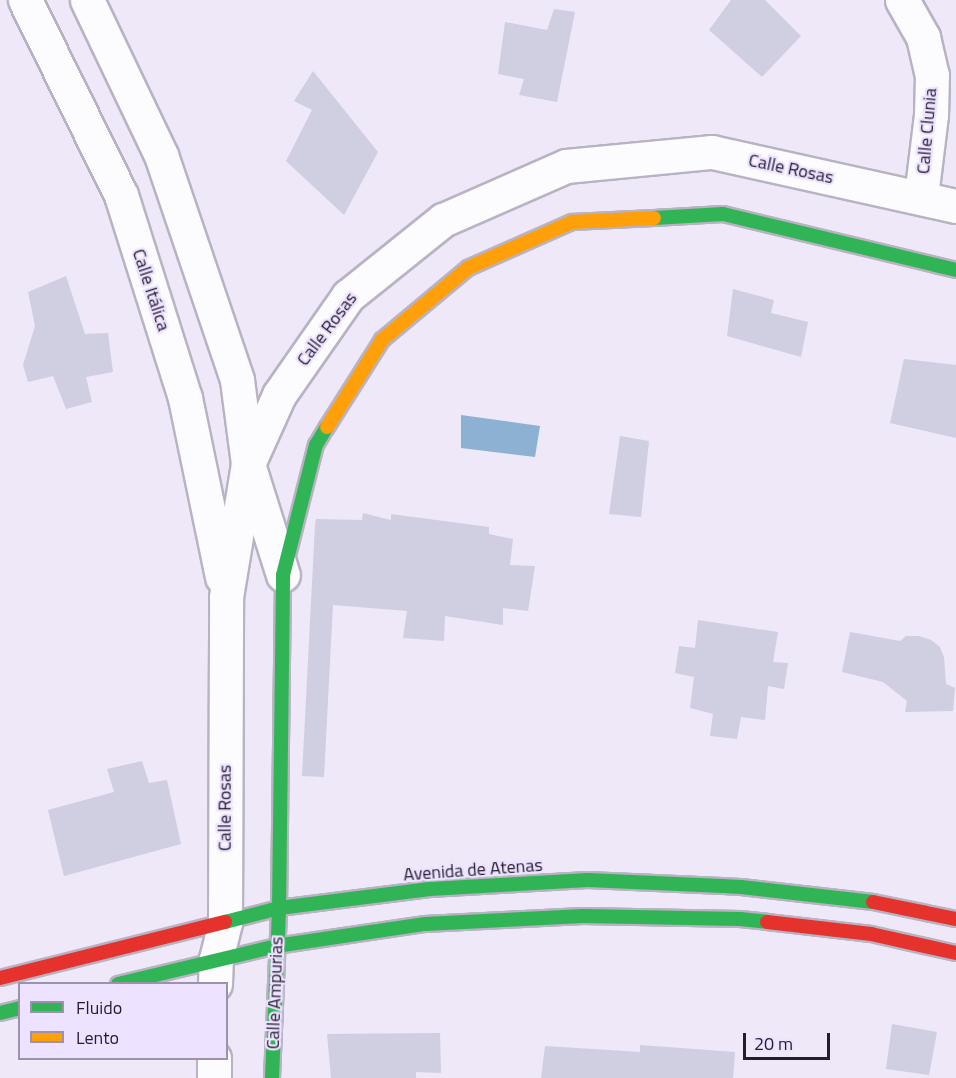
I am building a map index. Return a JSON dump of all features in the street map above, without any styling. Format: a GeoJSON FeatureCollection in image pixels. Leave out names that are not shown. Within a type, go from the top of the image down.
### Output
{"type":"FeatureCollection","features":[{"type":"Feature","properties":{"kind":"main road"},"geometry":{"type":"LineString","coordinates":[[279,908],[283,575],[316,445],[382,340],[468,268],[572,222],[723,214],[956,270]]}},
{"type":"Feature","properties":{"kind":"main road","name":"Avenida de Atenas"},"geometry":{"type":"LineString","coordinates":[[0,978],[279,908],[430,889],[588,880],[741,887],[882,903],[956,919]]}},
{"type":"Feature","properties":{"kind":"main road","name":"Calle Ampurias"},"geometry":{"type":"LineString","coordinates":[[272,1078],[279,908]]}},
{"type":"Feature","properties":{"kind":"main road"},"geometry":{"type":"LineString","coordinates":[[133,982],[216,971],[276,946],[425,924],[583,916],[740,919],[870,934],[956,953]]}},
{"type":"Feature","properties":{"kind":"main road"},"geometry":{"type":"LineString","coordinates":[[0,1013],[18,1008]]}},
{"type":"Feature","properties":{"kind":"street","name":"Calle Itálica"},"geometry":{"type":"LineString","coordinates":[[25,0],[120,195],[185,398],[226,597]]}},
{"type":"Feature","properties":{"kind":"street"},"geometry":{"type":"LineString","coordinates":[[87,0],[161,155],[237,380],[248,464],[283,575]]}},
{"type":"Feature","properties":{"kind":"street","name":"Calle Clunia"},"geometry":{"type":"LineString","coordinates":[[902,0],[923,37],[932,75],[931,115],[921,197]]}},
{"type":"Feature","properties":{"kind":"street","name":"Calle Rosas"},"geometry":{"type":"LineString","coordinates":[[216,971],[225,922],[226,597],[248,464],[279,395],[348,296],[443,220],[566,166],[712,152],[956,206]]}},
{"type":"Feature","properties":{"kind":"street"},"geometry":{"type":"LineString","coordinates":[[237,380],[258,391],[279,395]]}},
{"type":"Feature","properties":{"kind":"street"},"geometry":{"type":"LineString","coordinates":[[214,1060],[214,1078]]}},
{"type":"Feature","properties":{"kind":"water"},"geometry":{"type":"Polygon","coordinates":[[[461,415],[540,426],[535,457],[461,448],[461,415]]]}},
{"type":"Feature","properties":{"kind":"building"},"geometry":{"type":"Polygon","coordinates":[[[731,0],[765,0],[801,36],[762,77],[709,30],[731,0]]]}},
{"type":"Feature","properties":{"kind":"building"},"geometry":{"type":"Polygon","coordinates":[[[554,9],[575,12],[557,102],[519,95],[524,79],[498,74],[505,22],[547,30],[554,9]]]}},
{"type":"Feature","properties":{"kind":"building"},"geometry":{"type":"Polygon","coordinates":[[[313,71],[378,152],[344,215],[286,161],[312,110],[294,101],[313,71]]]}},
{"type":"Feature","properties":{"kind":"building"},"geometry":{"type":"Polygon","coordinates":[[[66,276],[85,334],[108,333],[113,372],[86,377],[92,402],[66,409],[53,376],[28,382],[23,365],[35,326],[28,292],[66,276]]]}},
{"type":"Feature","properties":{"kind":"building"},"geometry":{"type":"Polygon","coordinates":[[[733,289],[774,300],[771,313],[808,322],[801,357],[727,336],[733,289]]]}},
{"type":"Feature","properties":{"kind":"building"},"geometry":{"type":"Polygon","coordinates":[[[904,359],[956,365],[956,438],[890,423],[904,359]]]}},
{"type":"Feature","properties":{"kind":"building"},"geometry":{"type":"Polygon","coordinates":[[[620,436],[649,441],[641,517],[609,514],[620,436]]]}},
{"type":"Feature","properties":{"kind":"building"},"geometry":{"type":"Polygon","coordinates":[[[363,513],[391,520],[391,514],[489,527],[489,534],[513,539],[510,565],[535,566],[528,611],[503,608],[503,625],[445,616],[444,641],[403,638],[407,611],[333,605],[324,777],[302,776],[316,519],[362,520],[363,513]]]}},
{"type":"Feature","properties":{"kind":"building"},"geometry":{"type":"Polygon","coordinates":[[[698,620],[778,632],[773,662],[788,663],[784,689],[768,686],[765,720],[741,717],[737,739],[710,736],[713,714],[690,708],[694,677],[675,673],[679,646],[695,648],[698,620]]]}},
{"type":"Feature","properties":{"kind":"building"},"geometry":{"type":"Polygon","coordinates":[[[850,632],[900,641],[906,636],[919,636],[931,640],[940,647],[944,657],[946,684],[955,688],[953,711],[905,712],[907,701],[883,682],[842,672],[850,632]]]}},
{"type":"Feature","properties":{"kind":"building"},"geometry":{"type":"Polygon","coordinates":[[[142,761],[149,783],[167,780],[181,844],[64,876],[48,810],[114,792],[107,769],[142,761]]]}},
{"type":"Feature","properties":{"kind":"building"},"geometry":{"type":"Polygon","coordinates":[[[892,1024],[937,1032],[929,1075],[886,1069],[892,1024]]]}},
{"type":"Feature","properties":{"kind":"building"},"geometry":{"type":"Polygon","coordinates":[[[440,1033],[441,1073],[416,1072],[416,1078],[331,1078],[327,1034],[440,1033]]]}},
{"type":"Feature","properties":{"kind":"building"},"geometry":{"type":"Polygon","coordinates":[[[640,1045],[735,1052],[733,1078],[541,1078],[545,1046],[640,1052],[640,1045]]]}},
{"type":"Feature","properties":{"kind":"traffic: fast"},"geometry":{"type":"LineString","coordinates":[[654,218],[723,214],[956,270]]}},
{"type":"Feature","properties":{"kind":"traffic: fast"},"geometry":{"type":"LineString","coordinates":[[272,1078],[279,908],[283,575],[316,445],[327,427]]}},
{"type":"Feature","properties":{"kind":"traffic: fast"},"geometry":{"type":"LineString","coordinates":[[225,922],[279,908],[430,889],[588,880],[741,887],[873,902]]}},
{"type":"Feature","properties":{"kind":"traffic: fast"},"geometry":{"type":"LineString","coordinates":[[126,982],[276,946],[425,924],[583,916],[740,919],[767,922]]}},
{"type":"Feature","properties":{"kind":"traffic: fast"},"geometry":{"type":"LineString","coordinates":[[0,1013],[18,1008]]}},
{"type":"Feature","properties":{"kind":"traffic: slow"},"geometry":{"type":"LineString","coordinates":[[327,427],[382,340],[468,268],[572,222],[654,218]]}},
{"type":"Feature","properties":{"kind":"traffic: jam"},"geometry":{"type":"LineString","coordinates":[[873,902],[956,919]]}},
{"type":"Feature","properties":{"kind":"traffic: jam"},"geometry":{"type":"LineString","coordinates":[[0,978],[225,922]]}},
{"type":"Feature","properties":{"kind":"traffic: jam"},"geometry":{"type":"LineString","coordinates":[[767,922],[871,934],[956,953]]}}]}
